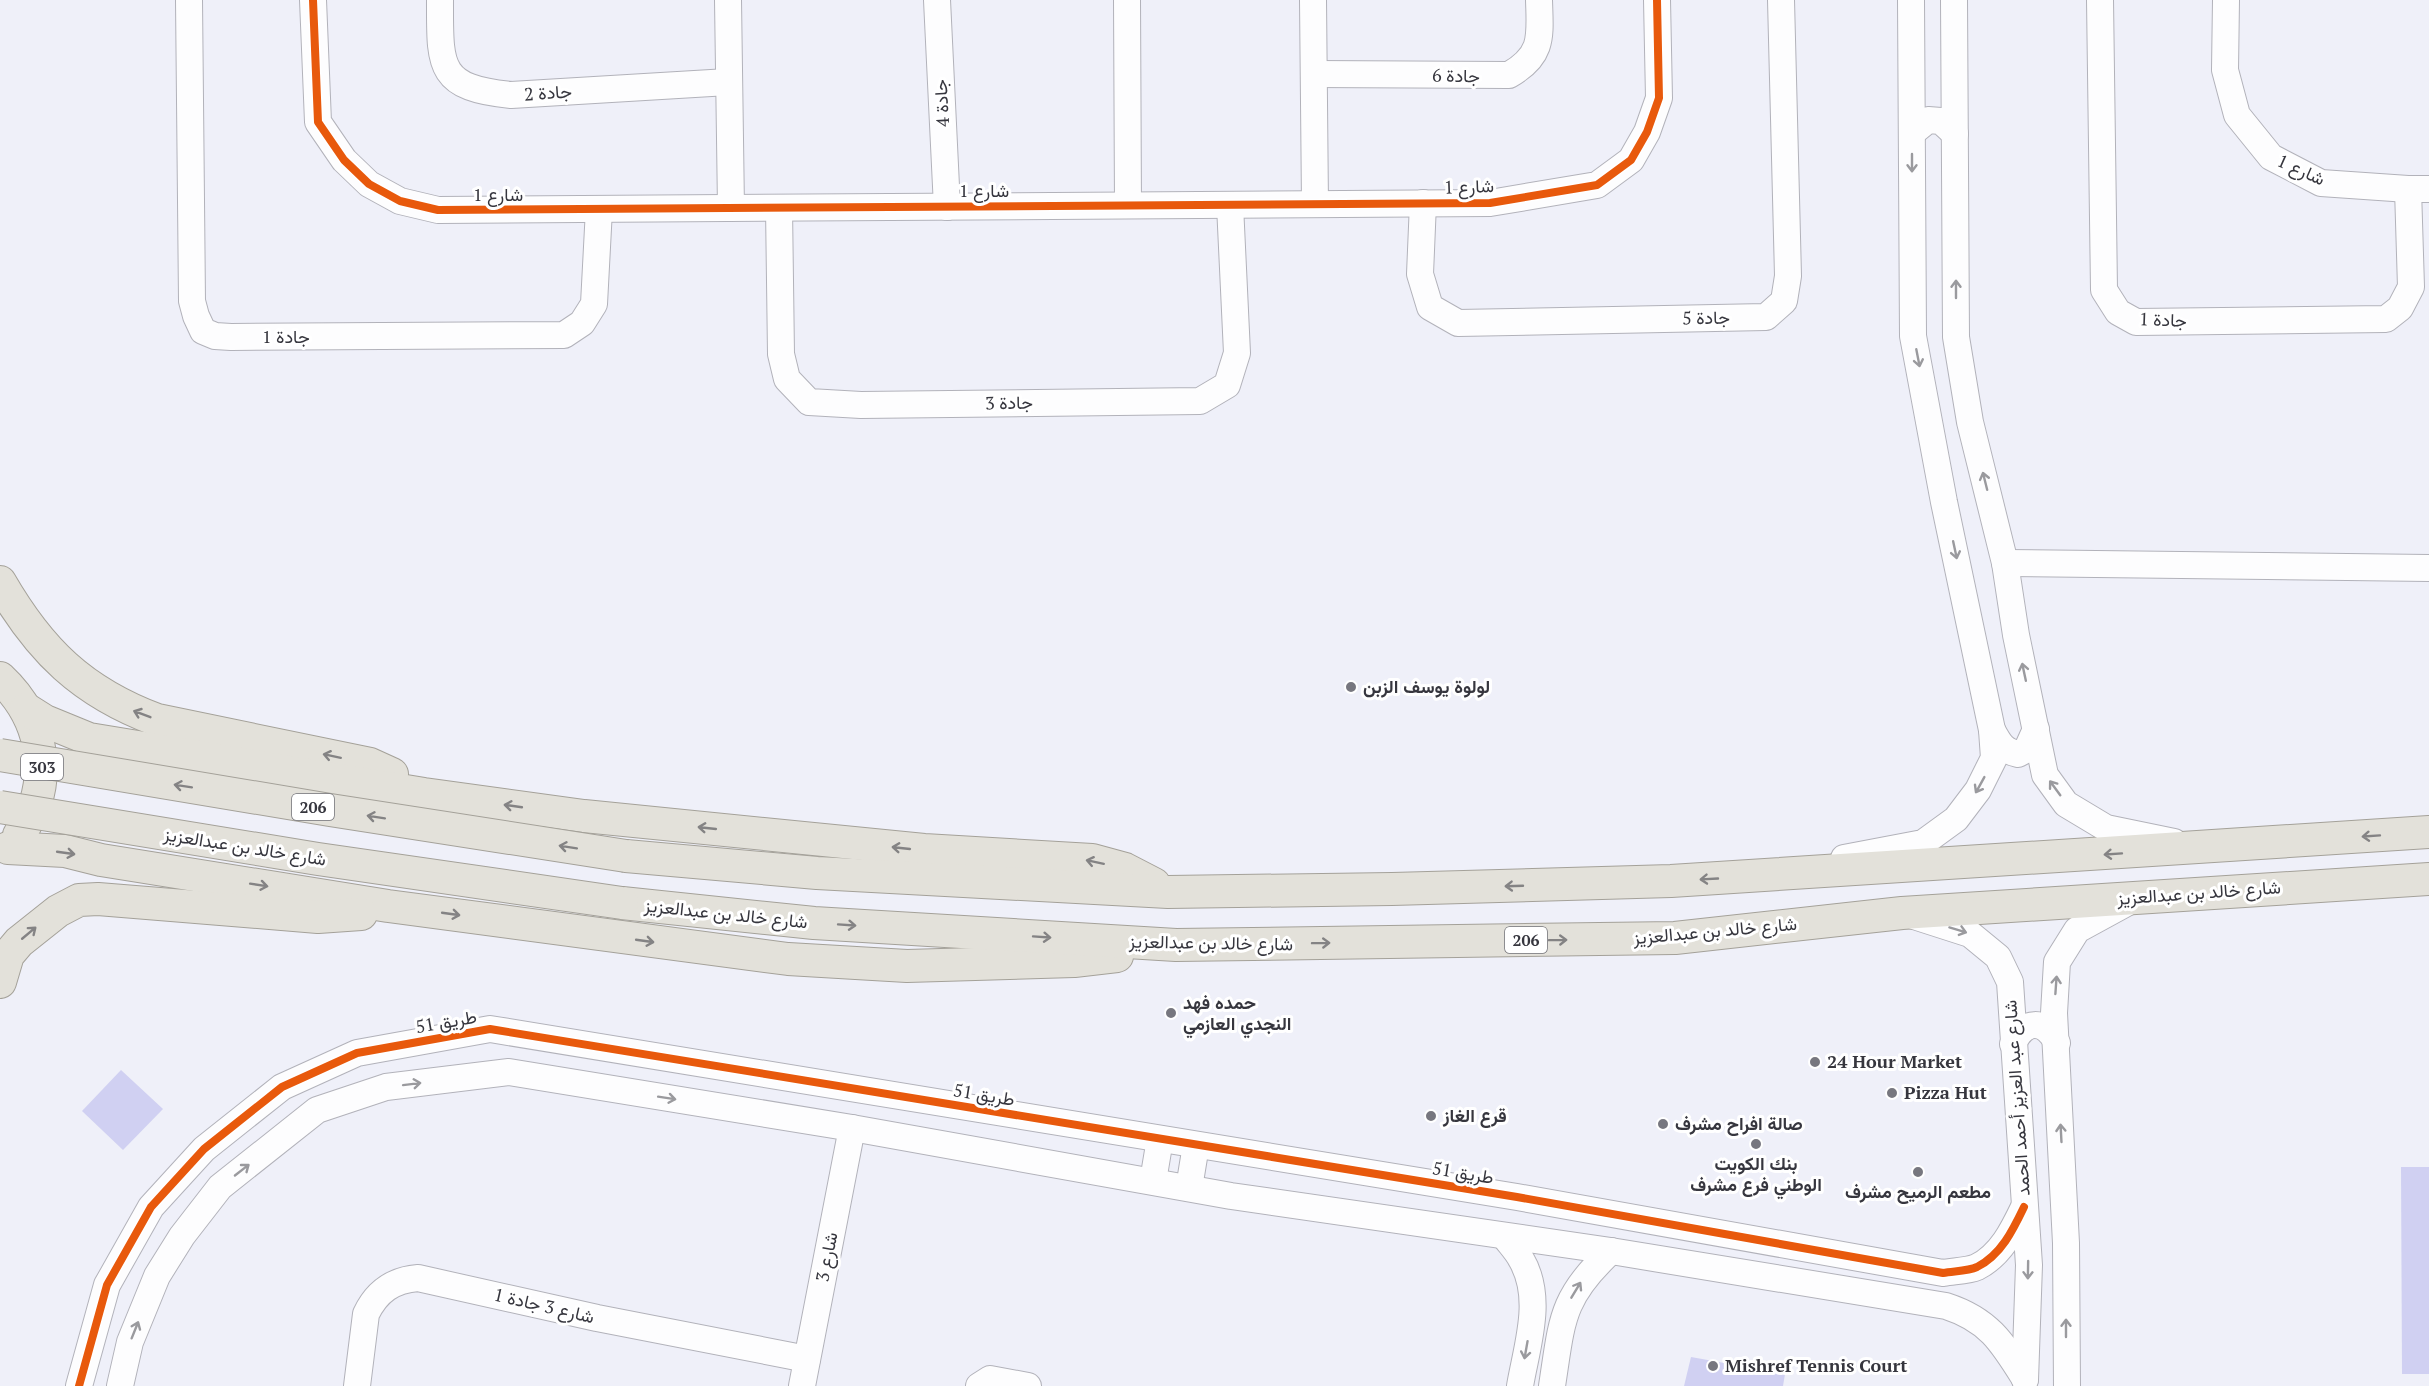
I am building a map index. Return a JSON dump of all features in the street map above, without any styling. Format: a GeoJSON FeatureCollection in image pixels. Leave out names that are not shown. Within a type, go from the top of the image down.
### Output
{"type":"FeatureCollection","features":[{"type":"Feature","properties":{"kind":"main road"},"geometry":{"type":"LineString","coordinates":[[0,582],[21,617],[44,647],[82,682],[123,707],[157,720],[370,764],[391,773],[424,794]]}},
{"type":"Feature","properties":{"kind":"main road","name":"303"},"geometry":{"type":"LineString","coordinates":[[0,678],[26,709],[40,744],[41,782],[30,818],[4,852]]}},
{"type":"Feature","properties":{"kind":"main road"},"geometry":{"type":"LineString","coordinates":[[26,709],[45,721],[89,739],[424,794],[584,816],[924,850],[1092,860],[1125,869],[1168,892]]}},
{"type":"Feature","properties":{"kind":"main road","name":"206"},"geometry":{"type":"LineString","coordinates":[[0,755],[626,856],[818,873],[1168,892],[1392,889],[1746,877],[2429,832]]}},
{"type":"Feature","properties":{"kind":"main road","name":"شارع خالد بن عبدالعزيز"},"geometry":{"type":"LineString","coordinates":[[0,807],[318,859],[622,903],[814,922],[1176,945],[1675,938],[1902,913],[2429,879]]}},
{"type":"Feature","properties":{"kind":"main road"},"geometry":{"type":"LineString","coordinates":[[4,852],[65,852],[101,860],[388,906],[789,959],[907,966],[1074,961],[1103,959],[1176,945]]}},
{"type":"Feature","properties":{"kind":"main road"},"geometry":{"type":"LineString","coordinates":[[0,982],[8,955],[19,942],[58,911],[79,900],[98,898],[318,917],[356,915],[388,906]]}},
{"type":"Feature","properties":{"kind":"street","name":"جادة 1"},"geometry":{"type":"LineString","coordinates":[[189,0],[192,301],[203,331],[215,336],[231,337],[564,335],[582,323],[594,304],[599,209]]}},
{"type":"Feature","properties":{"kind":"street","name":"شارع 1"},"geometry":{"type":"LineString","coordinates":[[313,0],[318,123],[344,160],[369,184],[400,201],[438,210],[1490,203],[1598,185],[1631,160],[1647,132],[1659,98],[1657,0]]}},
{"type":"Feature","properties":{"kind":"street","name":"جادة 2"},"geometry":{"type":"LineString","coordinates":[[440,0],[440,43],[445,68],[459,83],[483,92],[512,95],[728,82]]}},
{"type":"Feature","properties":{"kind":"street"},"geometry":{"type":"LineString","coordinates":[[728,0],[731,208]]}},
{"type":"Feature","properties":{"kind":"street","name":"جادة 4"},"geometry":{"type":"LineString","coordinates":[[937,0],[947,207]]}},
{"type":"Feature","properties":{"kind":"street"},"geometry":{"type":"LineString","coordinates":[[1127,0],[1128,206]]}},
{"type":"Feature","properties":{"kind":"street"},"geometry":{"type":"LineString","coordinates":[[1313,0],[1315,204]]}},
{"type":"Feature","properties":{"kind":"street","name":"جادة 6"},"geometry":{"type":"LineString","coordinates":[[1314,74],[1509,75],[1525,66],[1536,52],[1540,36],[1539,0]]}},
{"type":"Feature","properties":{"kind":"street","name":"جادة 5"},"geometry":{"type":"LineString","coordinates":[[1423,203],[1420,274],[1430,307],[1458,323],[1766,316],[1784,300],[1788,276],[1782,0]]}},
{"type":"Feature","properties":{"kind":"street"},"geometry":{"type":"LineString","coordinates":[[1746,877],[1923,843],[1956,819],[1978,790],[1994,759],[1992,730],[1944,502],[1913,336],[1911,0]]}},
{"type":"Feature","properties":{"kind":"street"},"geometry":{"type":"LineString","coordinates":[[1954,0],[1956,337],[1970,422],[2005,563],[2016,635],[2045,775],[2066,804],[2106,828],[2201,848]]}},
{"type":"Feature","properties":{"kind":"street","name":"جادة 1"},"geometry":{"type":"LineString","coordinates":[[2100,0],[2104,290],[2118,312],[2136,322],[2386,320],[2400,308],[2411,286],[2418,189]]}},
{"type":"Feature","properties":{"kind":"street","name":"شارع 1"},"geometry":{"type":"LineString","coordinates":[[2226,0],[2225,70],[2237,115],[2271,157],[2321,183],[2418,189]]}},
{"type":"Feature","properties":{"kind":"street"},"geometry":{"type":"LineString","coordinates":[[1911,47],[1919,75],[1934,85],[1941,82],[1946,74],[1954,47]]}},
{"type":"Feature","properties":{"kind":"street"},"geometry":{"type":"LineString","coordinates":[[1912,132],[1928,120],[1941,121],[1955,134]]}},
{"type":"Feature","properties":{"kind":"street","name":"جادة 3"},"geometry":{"type":"LineString","coordinates":[[779,208],[781,354],[787,380],[809,402],[873,405],[1200,401],[1227,385],[1237,354],[1230,204]]}},
{"type":"Feature","properties":{"kind":"street"},"geometry":{"type":"LineString","coordinates":[[2005,563],[2429,568]]}},
{"type":"Feature","properties":{"kind":"street"},"geometry":{"type":"LineString","coordinates":[[1992,730],[2000,745],[2009,752],[2018,754],[2027,749],[2036,729]]}},
{"type":"Feature","properties":{"kind":"street"},"geometry":{"type":"LineString","coordinates":[[2067,1386],[2066,1243],[2054,1013],[2057,962],[2077,930],[2139,896]]}},
{"type":"Feature","properties":{"kind":"street","name":"شارع عبد العزيز أحمد الحمد"},"geometry":{"type":"LineString","coordinates":[[1902,913],[1971,933],[1998,957],[2010,982],[2029,1265],[2025,1382]]}},
{"type":"Feature","properties":{"kind":"street"},"geometry":{"type":"LineString","coordinates":[[2013,1044],[2017,1035],[2024,1028],[2034,1025],[2044,1027],[2053,1034],[2057,1043]]}},
{"type":"Feature","properties":{"kind":"street","name":"طريق 51"},"geometry":{"type":"LineString","coordinates":[[79,1386],[107,1285],[151,1207],[204,1149],[282,1087],[357,1053],[490,1029],[1517,1197],[1943,1273],[1976,1268],[1994,1255],[2012,1233],[2024,1207]]}},
{"type":"Feature","properties":{"kind":"street"},"geometry":{"type":"LineString","coordinates":[[624,1090],[630,1053]]}},
{"type":"Feature","properties":{"kind":"street"},"geometry":{"type":"LineString","coordinates":[[120,1386],[130,1342],[157,1276],[182,1236],[220,1187],[317,1110],[386,1087],[509,1072],[852,1128],[1189,1188],[1504,1237],[1611,1251],[1946,1306],[1983,1322],[2001,1340],[2025,1382]]}},
{"type":"Feature","properties":{"kind":"street","name":"شارع 3"},"geometry":{"type":"LineString","coordinates":[[802,1386],[852,1128]]}},
{"type":"Feature","properties":{"kind":"street"},"geometry":{"type":"LineString","coordinates":[[1154,1181],[1160,1139]]}},
{"type":"Feature","properties":{"kind":"street"},"geometry":{"type":"LineString","coordinates":[[1189,1188],[1196,1145]]}},
{"type":"Feature","properties":{"kind":"street"},"geometry":{"type":"LineString","coordinates":[[1504,1237],[1521,1259],[1529,1276],[1534,1310],[1520,1386]]}},
{"type":"Feature","properties":{"kind":"street"},"geometry":{"type":"LineString","coordinates":[[1552,1386],[1562,1317],[1575,1290],[1588,1272],[1611,1251]]}},
{"type":"Feature","properties":{"kind":"street"},"geometry":{"type":"LineString","coordinates":[[1860,1258],[1864,1275],[1861,1292]]}},
{"type":"Feature","properties":{"kind":"street","name":"شارع 3 جادة 1"},"geometry":{"type":"LineString","coordinates":[[357,1386],[366,1314],[371,1304],[385,1288],[395,1282],[418,1278],[597,1318],[807,1359]]}},
{"type":"Feature","properties":{"kind":"street"},"geometry":{"type":"LineString","coordinates":[[1534,1310],[1562,1317]]}},
{"type":"Feature","properties":{"kind":"street"},"geometry":{"type":"LineString","coordinates":[[979,1386],[990,1378],[1028,1386]]}},
{"type":"Feature","properties":{"kind":"shaded area"},"geometry":{"type":"Polygon","coordinates":[[[121,1070],[163,1109],[123,1150],[82,1111],[121,1070]]]}},
{"type":"Feature","properties":{"kind":"shaded area"},"geometry":{"type":"Polygon","coordinates":[[[2401,1167],[2429,1167],[2429,1374],[2402,1374],[2401,1167]]]}},
{"type":"Feature","properties":{"kind":"shaded area","name":"Mishref Tennis Court"},"geometry":{"type":"Polygon","coordinates":[[[1691,1357],[1785,1374],[1783,1386],[1684,1386],[1691,1357]]]}},
{"type":"Feature","properties":{"kind":"cycle path"},"geometry":{"type":"LineString","coordinates":[[313,0],[318,122],[344,160],[369,184],[400,201],[438,210],[1490,203],[1597,185],[1631,160],[1647,132],[1659,98],[1657,0]]}},
{"type":"Feature","properties":{"kind":"cycle path"},"geometry":{"type":"LineString","coordinates":[[79,1386],[107,1285],[151,1207],[204,1149],[282,1087],[357,1053],[490,1029],[1517,1197],[1943,1273],[1977,1267],[1993,1256],[2000,1249],[2024,1207]]}},
{"type":"Feature","properties":{"kind":"place","name":"لولوة يوسف الزبن"},"geometry":{"type":"Point","coordinates":[1351,687]}},
{"type":"Feature","properties":{"kind":"place","name":"حمده فهد النجدي العازمي"},"geometry":{"type":"Point","coordinates":[1171,1013]}},
{"type":"Feature","properties":{"kind":"place","name":"24 Hour Market"},"geometry":{"type":"Point","coordinates":[1815,1062]}},
{"type":"Feature","properties":{"kind":"place","name":"Pizza Hut"},"geometry":{"type":"Point","coordinates":[1892,1093]}},
{"type":"Feature","properties":{"kind":"place","name":"قرع الغاز"},"geometry":{"type":"Point","coordinates":[1431,1116]}},
{"type":"Feature","properties":{"kind":"place","name":"صالة افراح مشرف"},"geometry":{"type":"Point","coordinates":[1663,1124]}},
{"type":"Feature","properties":{"kind":"place","name":"بنك الكويت الوطني فرع مشرف"},"geometry":{"type":"Point","coordinates":[1756,1144]}},
{"type":"Feature","properties":{"kind":"place","name":"مطعم الرميح مشرف"},"geometry":{"type":"Point","coordinates":[1918,1172]}},
{"type":"Feature","properties":{"kind":"place","name":"Mishref Tennis Court"},"geometry":{"type":"Point","coordinates":[1713,1366]}}]}
